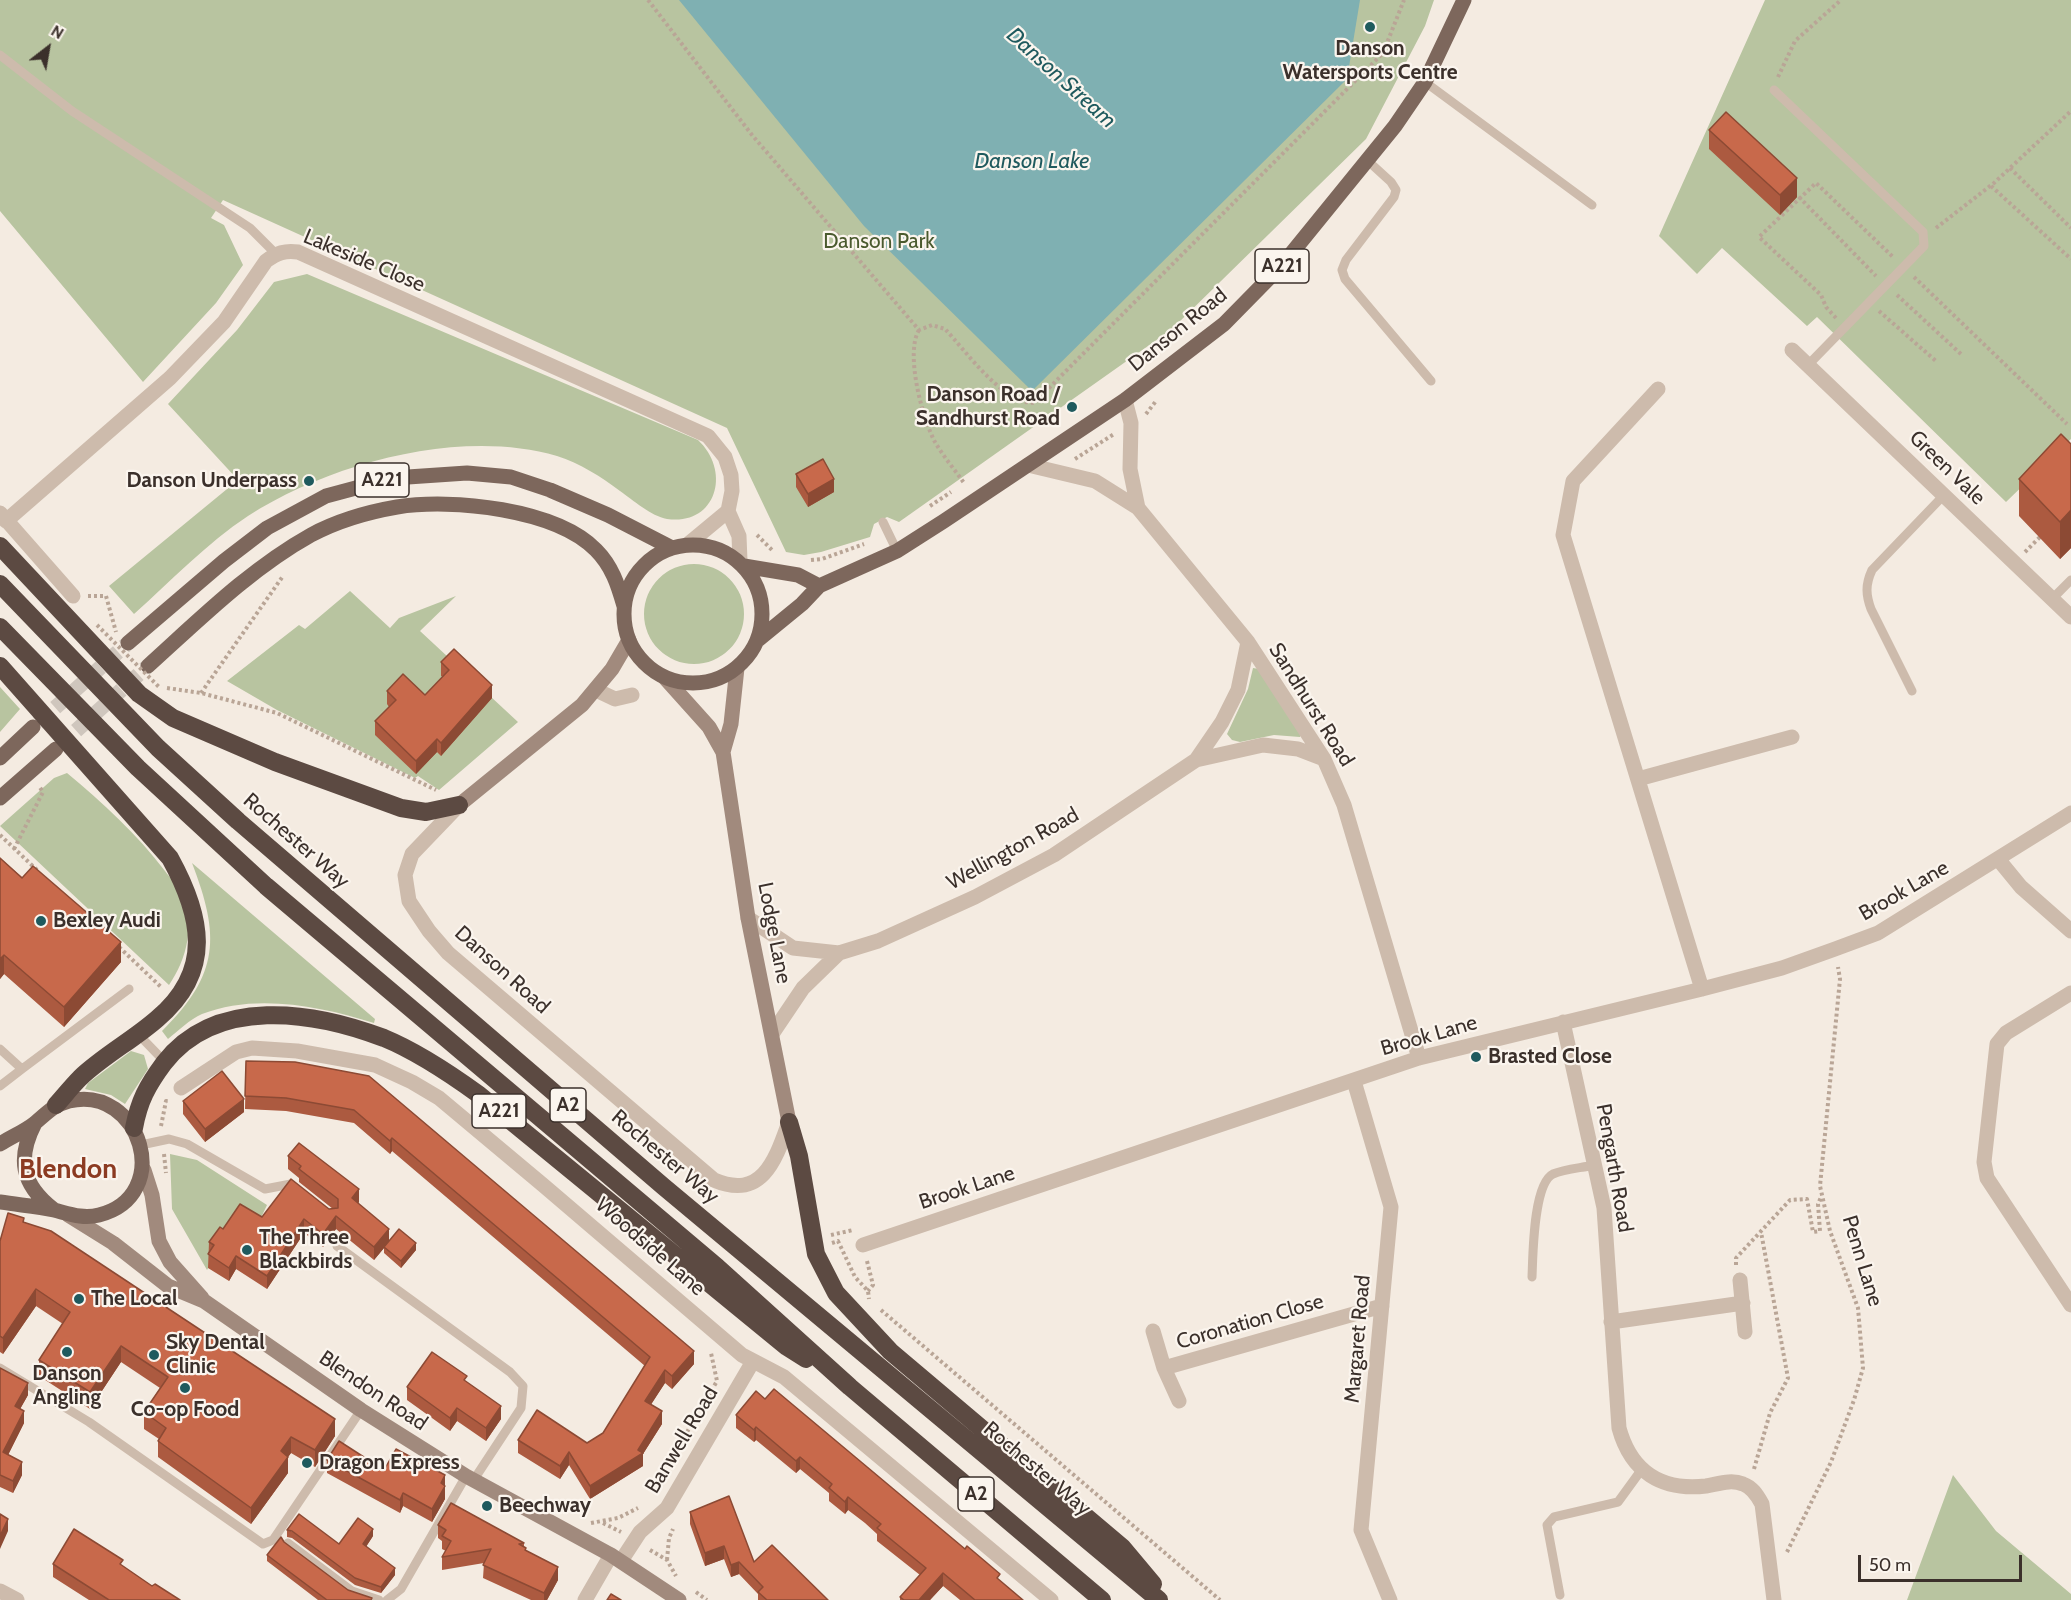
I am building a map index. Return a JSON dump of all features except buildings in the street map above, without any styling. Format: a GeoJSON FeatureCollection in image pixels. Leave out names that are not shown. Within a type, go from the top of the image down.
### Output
{"type":"FeatureCollection","features":[{"type":"Feature","properties":{"kind":"highway"},"geometry":{"type":"LineString","coordinates":[[0,546],[139,694],[173,718],[275,762],[401,808],[426,812],[459,806]]}},
{"type":"Feature","properties":{"kind":"highway","name":"Rochester Way"},"geometry":{"type":"LineString","coordinates":[[0,584],[158,748],[238,821],[664,1187],[1159,1600]]}},
{"type":"Feature","properties":{"kind":"highway","name":"A2"},"geometry":{"type":"LineString","coordinates":[[0,627],[138,768],[266,886],[717,1267],[850,1387],[1102,1600]]}},
{"type":"Feature","properties":{"kind":"highway"},"geometry":{"type":"LineString","coordinates":[[0,666],[170,858],[187,888],[196,920],[198,952],[189,977],[176,1000],[138,1034],[81,1077],[56,1106]]}},
{"type":"Feature","properties":{"kind":"highway","name":"A221"},"geometry":{"type":"LineString","coordinates":[[137,1136],[141,1097],[165,1062],[184,1041],[206,1027],[236,1018],[267,1016],[333,1023],[384,1038],[447,1071],[478,1094],[787,1347],[850,1387]]}},
{"type":"Feature","properties":{"kind":"highway"},"geometry":{"type":"LineString","coordinates":[[789,1122],[799,1156],[816,1254],[836,1293],[890,1351],[1122,1547],[1167,1600]]}},
{"type":"Feature","properties":{"kind":"main road","name":"Danson Road"},"geometry":{"type":"LineString","coordinates":[[758,640],[802,604],[819,586],[897,551],[1125,400],[1224,324],[1282,265],[1368,160],[1425,82],[1464,0]]}},
{"type":"Feature","properties":{"kind":"main road","name":"A221"},"geometry":{"type":"LineString","coordinates":[[128,643],[224,561],[267,528],[326,496],[393,478],[467,473],[511,477],[550,490],[679,547]]}},
{"type":"Feature","properties":{"kind":"main road","name":"A221"},"geometry":{"type":"LineString","coordinates":[[148,666],[237,587],[312,535],[355,517],[399,507],[470,505],[522,513],[575,533],[596,550],[615,575],[624,606]]}},
{"type":"Feature","properties":{"kind":"main road"},"geometry":{"type":"LineString","coordinates":[[679,547],[710,547],[726,552],[742,564],[755,582],[762,601],[763,621],[758,640],[750,656],[737,668],[719,679],[699,684],[682,683],[665,678],[648,667],[628,640],[624,606],[629,587],[640,570],[654,556],[679,547]]}},
{"type":"Feature","properties":{"kind":"main road"},"geometry":{"type":"LineString","coordinates":[[742,564],[798,575],[819,586]]}},
{"type":"Feature","properties":{"kind":"main road","name":"Danson Road"},"geometry":{"type":"LineString","coordinates":[[459,806],[596,690],[628,640]]}},
{"type":"Feature","properties":{"kind":"main road","name":"Lodge Lane"},"geometry":{"type":"LineString","coordinates":[[723,752],[731,724],[737,668]]}},
{"type":"Feature","properties":{"kind":"main road","name":"Lodge Lane"},"geometry":{"type":"LineString","coordinates":[[665,678],[710,727],[723,752],[748,918],[789,1122]]}},
{"type":"Feature","properties":{"kind":"main road"},"geometry":{"type":"LineString","coordinates":[[0,758],[33,727]]}},
{"type":"Feature","properties":{"kind":"main road"},"geometry":{"type":"LineString","coordinates":[[0,798],[56,749]]}},
{"type":"Feature","properties":{"kind":"main road"},"geometry":{"type":"LineString","coordinates":[[0,1144],[35,1123],[56,1106],[86,1100],[103,1103],[118,1111],[137,1136]]}},
{"type":"Feature","properties":{"kind":"main road","name":"Blendon Road"},"geometry":{"type":"LineString","coordinates":[[35,1123],[26,1141],[23,1161],[28,1181],[39,1198],[113,1243],[168,1286],[204,1301],[361,1410],[469,1479],[616,1558],[679,1600]]}},
{"type":"Feature","properties":{"kind":"main road","name":"Blendon Road"},"geometry":{"type":"LineString","coordinates":[[137,1136],[152,1196],[159,1241],[170,1262],[204,1301]]}},
{"type":"Feature","properties":{"kind":"main road","name":"Blendon Road"},"geometry":{"type":"LineString","coordinates":[[0,1202],[62,1213],[96,1216],[119,1206],[136,1186],[144,1170]]}},
{"type":"Feature","properties":{"kind":"street","name":"Lakeside Close"},"geometry":{"type":"LineString","coordinates":[[72,596],[3,517],[170,378],[224,322],[262,266],[276,254],[288,251],[298,252],[708,436],[725,457],[730,475],[732,491],[728,511],[739,536],[742,564]]}},
{"type":"Feature","properties":{"kind":"street","name":"Green Vale"},"geometry":{"type":"LineString","coordinates":[[1792,350],[2071,617]]}},
{"type":"Feature","properties":{"kind":"street"},"geometry":{"type":"LineString","coordinates":[[1658,389],[1573,481],[1563,535],[1702,989]]}},
{"type":"Feature","properties":{"kind":"street","name":"Sandhurst Road"},"geometry":{"type":"LineString","coordinates":[[1125,400],[1131,423],[1130,469],[1138,508]]}},
{"type":"Feature","properties":{"kind":"street","name":"Sandhurst Road"},"geometry":{"type":"LineString","coordinates":[[1028,465],[1095,481],[1138,508],[1248,642],[1324,759],[1344,805],[1419,1058]]}},
{"type":"Feature","properties":{"kind":"street"},"geometry":{"type":"LineString","coordinates":[[679,547],[728,511]]}},
{"type":"Feature","properties":{"kind":"street","name":"Wellington Road"},"geometry":{"type":"LineString","coordinates":[[1196,760],[1222,722],[1238,690],[1248,642]]}},
{"type":"Feature","properties":{"kind":"street"},"geometry":{"type":"LineString","coordinates":[[596,690],[615,699],[632,695]]}},
{"type":"Feature","properties":{"kind":"street"},"geometry":{"type":"LineString","coordinates":[[1638,779],[1791,737]]}},
{"type":"Feature","properties":{"kind":"street","name":"Wellington Road"},"geometry":{"type":"LineString","coordinates":[[748,918],[772,937],[793,948],[839,953],[878,941],[964,902],[1054,855],[1196,760],[1263,745],[1298,749],[1324,759]]}},
{"type":"Feature","properties":{"kind":"street","name":"Danson Road"},"geometry":{"type":"LineString","coordinates":[[459,806],[412,854],[405,875],[409,901],[448,953],[714,1180],[729,1186],[748,1184],[766,1174],[775,1160],[789,1122]]}},
{"type":"Feature","properties":{"kind":"street","name":"Brook Lane"},"geometry":{"type":"LineString","coordinates":[[863,1245],[1419,1058],[1782,968],[1878,933],[2071,813]]}},
{"type":"Feature","properties":{"kind":"street"},"geometry":{"type":"LineString","coordinates":[[1998,859],[2021,887],[2071,931]]}},
{"type":"Feature","properties":{"kind":"street","name":"Wellington Road"},"geometry":{"type":"LineString","coordinates":[[772,1034],[803,988],[839,953]]}},
{"type":"Feature","properties":{"kind":"street"},"geometry":{"type":"LineString","coordinates":[[2071,993],[2006,1033],[1997,1044],[1984,1162],[1987,1178],[2071,1305]]}},
{"type":"Feature","properties":{"kind":"street","name":"Pengarth Road"},"geometry":{"type":"LineString","coordinates":[[1563,1022],[1604,1208],[1619,1428],[1631,1458],[1642,1469]]}},
{"type":"Feature","properties":{"kind":"street","name":"Woodside Lane"},"geometry":{"type":"LineString","coordinates":[[180,1095],[236,1052],[252,1048],[297,1051],[375,1065],[412,1082],[447,1105],[752,1363],[784,1377],[1051,1600]]}},
{"type":"Feature","properties":{"kind":"street","name":"Margaret Road"},"geometry":{"type":"LineString","coordinates":[[1354,1081],[1391,1207],[1361,1530],[1390,1600]]}},
{"type":"Feature","properties":{"kind":"street"},"geometry":{"type":"LineString","coordinates":[[1740,1280],[1745,1332]]}},
{"type":"Feature","properties":{"kind":"street"},"geometry":{"type":"LineString","coordinates":[[1611,1322],[1743,1303]]}},
{"type":"Feature","properties":{"kind":"street","name":"Coronation Close"},"geometry":{"type":"LineString","coordinates":[[1164,1368],[1382,1306]]}},
{"type":"Feature","properties":{"kind":"street","name":"Coronation Close"},"geometry":{"type":"LineString","coordinates":[[1153,1331],[1164,1368],[1179,1401]]}},
{"type":"Feature","properties":{"kind":"street","name":"Banwell Road"},"geometry":{"type":"LineString","coordinates":[[616,1558],[667,1508],[752,1363]]}},
{"type":"Feature","properties":{"kind":"street"},"geometry":{"type":"LineString","coordinates":[[1642,1469],[1674,1486],[1686,1488],[1731,1482],[1749,1487],[1762,1503],[1774,1600]]}},
{"type":"Feature","properties":{"kind":"street"},"geometry":{"type":"LineString","coordinates":[[585,1600],[616,1558]]}},
{"type":"Feature","properties":{"kind":"street"},"geometry":{"type":"LineString","coordinates":[[0,1591],[16,1600]]}},
{"type":"Feature","properties":{"kind":"lane"},"geometry":{"type":"LineString","coordinates":[[0,56],[72,111],[250,228],[276,254]]}},
{"type":"Feature","properties":{"kind":"lane"},"geometry":{"type":"LineString","coordinates":[[1425,82],[1592,205]]}},
{"type":"Feature","properties":{"kind":"lane"},"geometry":{"type":"LineString","coordinates":[[1774,90],[1923,232],[1924,246],[1808,365]]}},
{"type":"Feature","properties":{"kind":"lane"},"geometry":{"type":"LineString","coordinates":[[1368,160],[1391,182],[1396,190],[1394,197],[1346,260],[1342,270],[1345,279],[1431,381]]}},
{"type":"Feature","properties":{"kind":"lane"},"geometry":{"type":"LineString","coordinates":[[1912,691],[1871,609],[1867,597],[1868,579],[1872,570],[1944,495]]}},
{"type":"Feature","properties":{"kind":"lane"},"geometry":{"type":"LineString","coordinates":[[883,522],[897,551]]}},
{"type":"Feature","properties":{"kind":"lane"},"geometry":{"type":"LineString","coordinates":[[2052,599],[2071,580]]}},
{"type":"Feature","properties":{"kind":"lane"},"geometry":{"type":"LineString","coordinates":[[0,1086],[129,989]]}},
{"type":"Feature","properties":{"kind":"lane"},"geometry":{"type":"LineString","coordinates":[[138,1034],[165,1062]]}},
{"type":"Feature","properties":{"kind":"lane"},"geometry":{"type":"LineString","coordinates":[[0,1049],[22,1069]]}},
{"type":"Feature","properties":{"kind":"lane"},"geometry":{"type":"LineString","coordinates":[[137,1136],[163,1140],[169,1138],[187,1144],[265,1189],[291,1184],[308,1198]]}},
{"type":"Feature","properties":{"kind":"lane"},"geometry":{"type":"LineString","coordinates":[[1532,1277],[1536,1218],[1543,1183],[1552,1174],[1594,1165]]}},
{"type":"Feature","properties":{"kind":"lane"},"geometry":{"type":"LineString","coordinates":[[337,1246],[492,1358],[523,1386],[521,1408],[469,1479],[401,1589],[387,1600]]}},
{"type":"Feature","properties":{"kind":"lane"},"geometry":{"type":"LineString","coordinates":[[0,1368],[89,1422],[263,1544],[273,1540],[361,1410]]}},
{"type":"Feature","properties":{"kind":"lane"},"geometry":{"type":"LineString","coordinates":[[1560,1595],[1547,1525],[1554,1517],[1618,1502],[1642,1469]]}},
{"type":"Feature","properties":{"kind":"lane"},"geometry":{"type":"LineString","coordinates":[[288,1543],[352,1591],[379,1600]]}},
{"type":"Feature","properties":{"kind":"path"},"geometry":{"type":"LineString","coordinates":[[648,0],[752,135],[919,330]]}},
{"type":"Feature","properties":{"kind":"path"},"geometry":{"type":"LineString","coordinates":[[964,483],[934,441],[920,398],[913,353],[914,339],[919,330],[932,325],[945,329],[1002,390],[1023,403],[1034,403],[1383,53],[1404,0]]}},
{"type":"Feature","properties":{"kind":"path"},"geometry":{"type":"LineString","coordinates":[[1774,90],[1781,67],[1795,41],[1841,0]]}},
{"type":"Feature","properties":{"kind":"path"},"geometry":{"type":"LineString","coordinates":[[1923,238],[1991,186],[2071,111]]}},
{"type":"Feature","properties":{"kind":"path"},"geometry":{"type":"LineString","coordinates":[[2010,168],[2071,228]]}},
{"type":"Feature","properties":{"kind":"path"},"geometry":{"type":"LineString","coordinates":[[1844,327],[1826,308],[1821,295],[1759,237],[1813,183],[1821,185],[2067,424]]}},
{"type":"Feature","properties":{"kind":"path"},"geometry":{"type":"LineString","coordinates":[[1991,186],[2071,259]]}},
{"type":"Feature","properties":{"kind":"path"},"geometry":{"type":"LineString","coordinates":[[1798,197],[1886,285],[1962,355]]}},
{"type":"Feature","properties":{"kind":"path"},"geometry":{"type":"LineString","coordinates":[[1869,302],[1937,362]]}},
{"type":"Feature","properties":{"kind":"path"},"geometry":{"type":"LineString","coordinates":[[1068,464],[1116,432]]}},
{"type":"Feature","properties":{"kind":"path"},"geometry":{"type":"LineString","coordinates":[[2014,563],[2047,529]]}},
{"type":"Feature","properties":{"kind":"path"},"geometry":{"type":"LineString","coordinates":[[753,530],[760,540],[778,555]]}},
{"type":"Feature","properties":{"kind":"path"},"geometry":{"type":"LineString","coordinates":[[805,561],[822,559],[873,540]]}},
{"type":"Feature","properties":{"kind":"path"},"geometry":{"type":"LineString","coordinates":[[201,693],[286,572]]}},
{"type":"Feature","properties":{"kind":"path"},"geometry":{"type":"LineString","coordinates":[[72,596],[106,596],[114,629],[128,643]]}},
{"type":"Feature","properties":{"kind":"path"},"geometry":{"type":"LineString","coordinates":[[97,625],[159,687],[201,693],[277,713],[443,793],[459,806]]}},
{"type":"Feature","properties":{"kind":"path"},"geometry":{"type":"LineString","coordinates":[[14,849],[44,792]]}},
{"type":"Feature","properties":{"kind":"path"},"geometry":{"type":"LineString","coordinates":[[0,835],[40,873]]}},
{"type":"Feature","properties":{"kind":"path"},"geometry":{"type":"LineString","coordinates":[[116,945],[176,1000]]}},
{"type":"Feature","properties":{"kind":"path","name":"Penn Lane"},"geometry":{"type":"LineString","coordinates":[[1771,1568],[1782,1563],[1831,1462],[1863,1368],[1858,1308],[1821,1196],[1840,979]]}},
{"type":"Feature","properties":{"kind":"path"},"geometry":{"type":"LineString","coordinates":[[166,1175],[161,1118],[166,1101],[180,1095]]}},
{"type":"Feature","properties":{"kind":"path"},"geometry":{"type":"LineString","coordinates":[[1740,1280],[1736,1270],[1736,1258],[1790,1200],[1807,1199],[1813,1232],[1820,1231],[1818,1204],[1821,1196]]}},
{"type":"Feature","properties":{"kind":"path"},"geometry":{"type":"LineString","coordinates":[[828,1226],[830,1235],[860,1228],[873,1285],[868,1291],[868,1299],[1220,1600]]}},
{"type":"Feature","properties":{"kind":"path"},"geometry":{"type":"LineString","coordinates":[[1749,1487],[1770,1413],[1788,1378],[1761,1232]]}},
{"type":"Feature","properties":{"kind":"path"},"geometry":{"type":"LineString","coordinates":[[682,1442],[717,1382],[710,1348]]}},
{"type":"Feature","properties":{"kind":"path"},"geometry":{"type":"LineString","coordinates":[[586,1522],[603,1523],[647,1504]]}},
{"type":"Feature","properties":{"kind":"path"},"geometry":{"type":"LineString","coordinates":[[667,1560],[669,1538],[677,1521]]}},
{"type":"Feature","properties":{"kind":"green space","name":"Danson Park"},"geometry":{"type":"Polygon","coordinates":[[[0,0],[1434,0],[1425,26],[1366,139],[1172,329],[899,522],[887,517],[874,524],[870,537],[804,555],[786,552],[727,428],[223,200],[211,218],[224,225],[243,265],[216,303],[143,382],[0,211],[0,0]]]}},
{"type":"Feature","properties":{"kind":"green space"},"geometry":{"type":"Polygon","coordinates":[[[1765,0],[2071,0],[2071,439],[2006,502],[1817,317],[1807,326],[1722,248],[1697,274],[1659,236],[1765,0]]]}},
{"type":"Feature","properties":{"kind":"green space"},"geometry":{"type":"Polygon","coordinates":[[[307,274],[698,440],[708,453],[714,467],[716,481],[714,494],[707,506],[697,514],[684,519],[667,519],[655,515],[574,462],[557,456],[519,448],[479,446],[438,449],[397,456],[357,466],[318,480],[281,497],[248,516],[204,550],[134,614],[109,586],[238,480],[168,404],[237,330],[274,282],[307,274]]]}},
{"type":"Feature","properties":{"kind":"green space"},"geometry":{"type":"Polygon","coordinates":[[[694,564],[713,568],[729,579],[740,595],[744,614],[740,633],[729,649],[713,660],[694,664],[675,660],[659,649],[648,633],[644,614],[648,595],[659,579],[675,568],[694,564]]]}},
{"type":"Feature","properties":{"kind":"green space"},"geometry":{"type":"Polygon","coordinates":[[[350,591],[390,628],[399,618],[456,596],[420,631],[518,722],[439,790],[418,776],[415,778],[277,710],[227,681],[299,625],[305,629],[350,591]]]}},
{"type":"Feature","properties":{"kind":"green space"},"geometry":{"type":"Polygon","coordinates":[[[1253,668],[1259,669],[1302,733],[1300,737],[1274,735],[1240,742],[1232,740],[1227,734],[1248,689],[1253,668]]]}},
{"type":"Feature","properties":{"kind":"green space"},"geometry":{"type":"Polygon","coordinates":[[[0,687],[20,709],[0,732],[0,687]]]}},
{"type":"Feature","properties":{"kind":"green space"},"geometry":{"type":"Polygon","coordinates":[[[67,773],[131,832],[180,890],[186,905],[189,928],[181,964],[169,985],[0,826],[54,778],[67,773]]]}},
{"type":"Feature","properties":{"kind":"green space"},"geometry":{"type":"Polygon","coordinates":[[[192,863],[375,1019],[374,1023],[310,1007],[266,1003],[244,1004],[202,1014],[168,1039],[162,1031],[195,991],[204,972],[209,953],[210,933],[207,912],[192,863]]]}},
{"type":"Feature","properties":{"kind":"green space"},"geometry":{"type":"Polygon","coordinates":[[[131,1051],[144,1055],[148,1069],[125,1104],[111,1095],[85,1089],[88,1083],[131,1051]]]}},
{"type":"Feature","properties":{"kind":"green space"},"geometry":{"type":"Polygon","coordinates":[[[170,1154],[197,1160],[267,1205],[257,1226],[214,1258],[207,1270],[172,1209],[170,1154]]]}},
{"type":"Feature","properties":{"kind":"green space"},"geometry":{"type":"Polygon","coordinates":[[[1953,1475],[1996,1531],[2071,1594],[2071,1600],[1907,1600],[1953,1475]]]}},
{"type":"Feature","properties":{"kind":"water","name":"Danson Lake"},"geometry":{"type":"Polygon","coordinates":[[[679,0],[1360,0],[1347,79],[1032,391],[864,226],[679,0]]]}},
{"type":"Feature","properties":{"kind":"tunnel"},"geometry":{"type":"LineString","coordinates":[[38,723],[128,643]]}},
{"type":"Feature","properties":{"kind":"tunnel"},"geometry":{"type":"LineString","coordinates":[[59,746],[148,666]]}},
{"type":"Feature","properties":{"kind":"place","name":"Danson Watersports Centre"},"geometry":{"type":"Point","coordinates":[1370,27]}},
{"type":"Feature","properties":{"kind":"place","name":"Danson Road / Sandhurst Road"},"geometry":{"type":"Point","coordinates":[1072,407]}},
{"type":"Feature","properties":{"kind":"place","name":"Danson Underpass"},"geometry":{"type":"Point","coordinates":[309,481]}},
{"type":"Feature","properties":{"kind":"place","name":"Bexley Audi"},"geometry":{"type":"Point","coordinates":[41,921]}},
{"type":"Feature","properties":{"kind":"place","name":"Brasted Close"},"geometry":{"type":"Point","coordinates":[1476,1057]}},
{"type":"Feature","properties":{"kind":"place","name":"The Three Blackbirds"},"geometry":{"type":"Point","coordinates":[247,1250]}},
{"type":"Feature","properties":{"kind":"place","name":"The Local"},"geometry":{"type":"Point","coordinates":[79,1299]}},
{"type":"Feature","properties":{"kind":"place","name":"Danson Angling"},"geometry":{"type":"Point","coordinates":[67,1352]}},
{"type":"Feature","properties":{"kind":"place","name":"Sky Dental Clinic"},"geometry":{"type":"Point","coordinates":[154,1355]}},
{"type":"Feature","properties":{"kind":"place","name":"Co-op Food"},"geometry":{"type":"Point","coordinates":[185,1388]}},
{"type":"Feature","properties":{"kind":"place","name":"Dragon Express"},"geometry":{"type":"Point","coordinates":[307,1463]}},
{"type":"Feature","properties":{"kind":"place","name":"Beechway"},"geometry":{"type":"Point","coordinates":[487,1506]}},
{"type":"Feature","properties":{"kind":"district","name":"Blendon"},"geometry":{"type":"Point","coordinates":[68,1170]}},
{"type":"Feature","properties":{"kind":"water label","name":"Danson Stream"},"geometry":{"type":"Point","coordinates":[1061,78]}}]}
